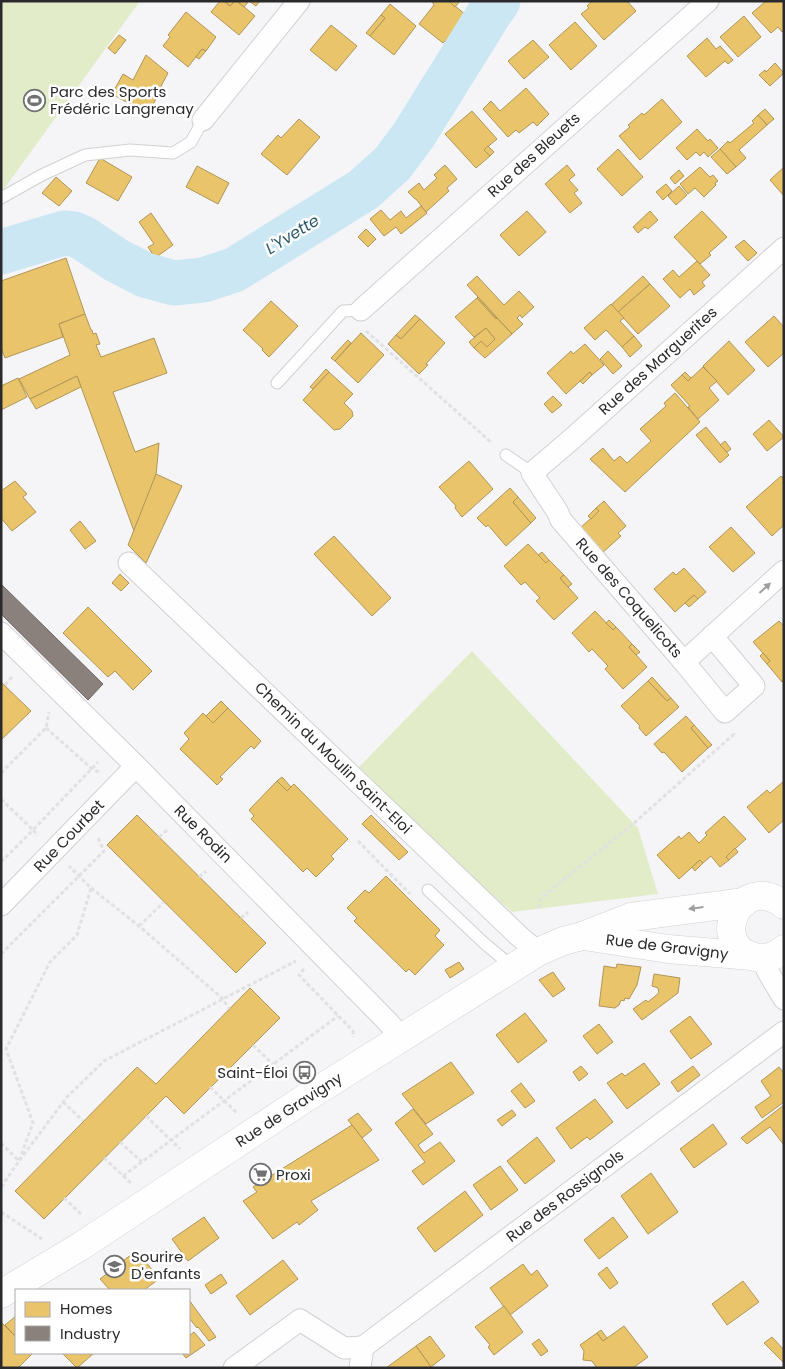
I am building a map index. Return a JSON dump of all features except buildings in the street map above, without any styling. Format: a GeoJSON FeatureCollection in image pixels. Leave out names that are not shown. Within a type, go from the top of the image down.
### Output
{"type":"FeatureCollection","features":[{"type":"Feature","properties":{"kind":"street"},"geometry":{"type":"LineString","coordinates":[[203,120],[299,1]]}},
{"type":"Feature","properties":{"kind":"street","name":"Rue des Bleuets"},"geometry":{"type":"LineString","coordinates":[[352,310],[708,1]]}},
{"type":"Feature","properties":{"kind":"street","name":"Rue des Marguerites"},"geometry":{"type":"LineString","coordinates":[[532,473],[784,248]]}},
{"type":"Feature","properties":{"kind":"street","name":"Rue des Coquelicots"},"geometry":{"type":"LineString","coordinates":[[532,473],[557,510],[561,520],[684,662],[784,571]]}},
{"type":"Feature","properties":{"kind":"street","name":"Chemin du Moulin Saint-Eloi"},"geometry":{"type":"LineString","coordinates":[[130,563],[520,937],[538,952]]}},
{"type":"Feature","properties":{"kind":"street","name":"Rue Rodin"},"geometry":{"type":"LineString","coordinates":[[1,633],[136,766],[402,1038]]}},
{"type":"Feature","properties":{"kind":"street"},"geometry":{"type":"LineString","coordinates":[[684,662],[725,712],[754,686],[712,636]]}},
{"type":"Feature","properties":{"kind":"street","name":"Rue Courbet"},"geometry":{"type":"LineString","coordinates":[[1,905],[136,766]]}},
{"type":"Feature","properties":{"kind":"street","name":"Rue de Gravigny"},"geometry":{"type":"LineString","coordinates":[[1,1294],[81,1246],[304,1099],[538,952],[563,940],[582,936],[631,917],[744,902],[760,896],[781,899]]}},
{"type":"Feature","properties":{"kind":"street"},"geometry":{"type":"LineString","coordinates":[[744,902],[733,917],[731,926],[732,936],[736,945],[743,952],[766,954],[768,972],[784,999]]}},
{"type":"Feature","properties":{"kind":"street","name":"Rue de Gravigny"},"geometry":{"type":"LineString","coordinates":[[582,936],[668,949],[766,954]]}},
{"type":"Feature","properties":{"kind":"street","name":"Rue des Rossignols"},"geometry":{"type":"LineString","coordinates":[[362,1358],[784,1032]]}},
{"type":"Feature","properties":{"kind":"street"},"geometry":{"type":"LineString","coordinates":[[234,1368],[300,1320],[362,1358]]}},
{"type":"Feature","properties":{"kind":"lane"},"geometry":{"type":"LineString","coordinates":[[1,198],[42,175],[85,155],[130,150],[173,153],[191,142],[203,120]]}},
{"type":"Feature","properties":{"kind":"lane"},"geometry":{"type":"LineString","coordinates":[[278,383],[352,310]]}},
{"type":"Feature","properties":{"kind":"lane"},"geometry":{"type":"LineString","coordinates":[[506,455],[532,473]]}},
{"type":"Feature","properties":{"kind":"lane"},"geometry":{"type":"LineString","coordinates":[[428,890],[484,943],[514,968]]}},
{"type":"Feature","properties":{"kind":"path"},"geometry":{"type":"LineString","coordinates":[[352,310],[506,455]]}},
{"type":"Feature","properties":{"kind":"path"},"geometry":{"type":"LineString","coordinates":[[7,672],[18,683]]}},
{"type":"Feature","properties":{"kind":"path"},"geometry":{"type":"LineString","coordinates":[[5,685],[12,677]]}},
{"type":"Feature","properties":{"kind":"path"},"geometry":{"type":"LineString","coordinates":[[1,773],[46,728],[49,712],[43,706]]}},
{"type":"Feature","properties":{"kind":"path"},"geometry":{"type":"LineString","coordinates":[[539,908],[540,899],[633,824],[734,734],[725,712]]}},
{"type":"Feature","properties":{"kind":"path"},"geometry":{"type":"LineString","coordinates":[[46,728],[91,768],[110,777],[117,785]]}},
{"type":"Feature","properties":{"kind":"path"},"geometry":{"type":"LineString","coordinates":[[1,862],[114,744]]}},
{"type":"Feature","properties":{"kind":"path"},"geometry":{"type":"LineString","coordinates":[[1,799],[33,830]]}},
{"type":"Feature","properties":{"kind":"path"},"geometry":{"type":"LineString","coordinates":[[159,837],[167,829],[174,836]]}},
{"type":"Feature","properties":{"kind":"path"},"geometry":{"type":"LineString","coordinates":[[1,954],[104,851],[97,836]]}},
{"type":"Feature","properties":{"kind":"path"},"geometry":{"type":"LineString","coordinates":[[54,850],[91,888],[139,926],[223,999],[229,1009]]}},
{"type":"Feature","properties":{"kind":"path"},"geometry":{"type":"LineString","coordinates":[[199,877],[207,870]]}},
{"type":"Feature","properties":{"kind":"path"},"geometry":{"type":"LineString","coordinates":[[19,1161],[33,1123],[6,1049],[50,962],[77,935],[91,888]]}},
{"type":"Feature","properties":{"kind":"path"},"geometry":{"type":"LineString","coordinates":[[139,926],[164,902]]}},
{"type":"Feature","properties":{"kind":"path"},"geometry":{"type":"LineString","coordinates":[[241,918],[249,912],[242,905]]}},
{"type":"Feature","properties":{"kind":"path"},"geometry":{"type":"LineString","coordinates":[[291,954],[305,968],[299,975],[353,1031],[355,1049],[362,1063]]}},
{"type":"Feature","properties":{"kind":"path"},"geometry":{"type":"LineString","coordinates":[[1,1187],[67,1097],[104,1061],[298,960]]}},
{"type":"Feature","properties":{"kind":"path"},"geometry":{"type":"LineString","coordinates":[[123,1176],[338,1016]]}},
{"type":"Feature","properties":{"kind":"path"},"geometry":{"type":"LineString","coordinates":[[252,1045],[290,1080]]}},
{"type":"Feature","properties":{"kind":"path"},"geometry":{"type":"LineString","coordinates":[[210,1087],[243,1119]]}},
{"type":"Feature","properties":{"kind":"path"},"geometry":{"type":"LineString","coordinates":[[63,1102],[84,1122]]}},
{"type":"Feature","properties":{"kind":"path"},"geometry":{"type":"LineString","coordinates":[[146,1116],[181,1150]]}},
{"type":"Feature","properties":{"kind":"path"},"geometry":{"type":"LineString","coordinates":[[120,1142],[142,1162]]}},
{"type":"Feature","properties":{"kind":"path"},"geometry":{"type":"LineString","coordinates":[[1,1143],[19,1161]]}},
{"type":"Feature","properties":{"kind":"path"},"geometry":{"type":"LineString","coordinates":[[104,1158],[135,1187]]}},
{"type":"Feature","properties":{"kind":"path"},"geometry":{"type":"LineString","coordinates":[[64,1198],[86,1218]]}},
{"type":"Feature","properties":{"kind":"path"},"geometry":{"type":"LineString","coordinates":[[1,1212],[47,1242]]}},
{"type":"Feature","properties":{"kind":"green space","name":"Parc des Sports Frédéric Langrenay"},"geometry":{"type":"Polygon","coordinates":[[[1,1],[140,1],[1,193],[1,1]]]}},
{"type":"Feature","properties":{"kind":"green space"},"geometry":{"type":"Polygon","coordinates":[[[472,651],[638,828],[658,894],[512,912],[460,866],[359,767],[472,651]]]}},
{"type":"Feature","properties":{"kind":"waterway","name":"L'Yvette"},"geometry":{"type":"LineString","coordinates":[[1,252],[64,233],[74,234],[83,238],[116,260],[145,275],[174,283],[203,280],[234,270],[363,190],[392,164],[413,136],[498,1]]}},
{"type":"Feature","properties":{"kind":"place","name":"Parc des Sports Frédéric Langrenay"},"geometry":{"type":"Point","coordinates":[34,101]}},
{"type":"Feature","properties":{"kind":"place","name":"Saint-Éloi"},"geometry":{"type":"Point","coordinates":[304,1073]}},
{"type":"Feature","properties":{"kind":"place","name":"Proxi"},"geometry":{"type":"Point","coordinates":[260,1175]}},
{"type":"Feature","properties":{"kind":"place","name":"Sourire D'enfants"},"geometry":{"type":"Point","coordinates":[115,1266]}}]}
